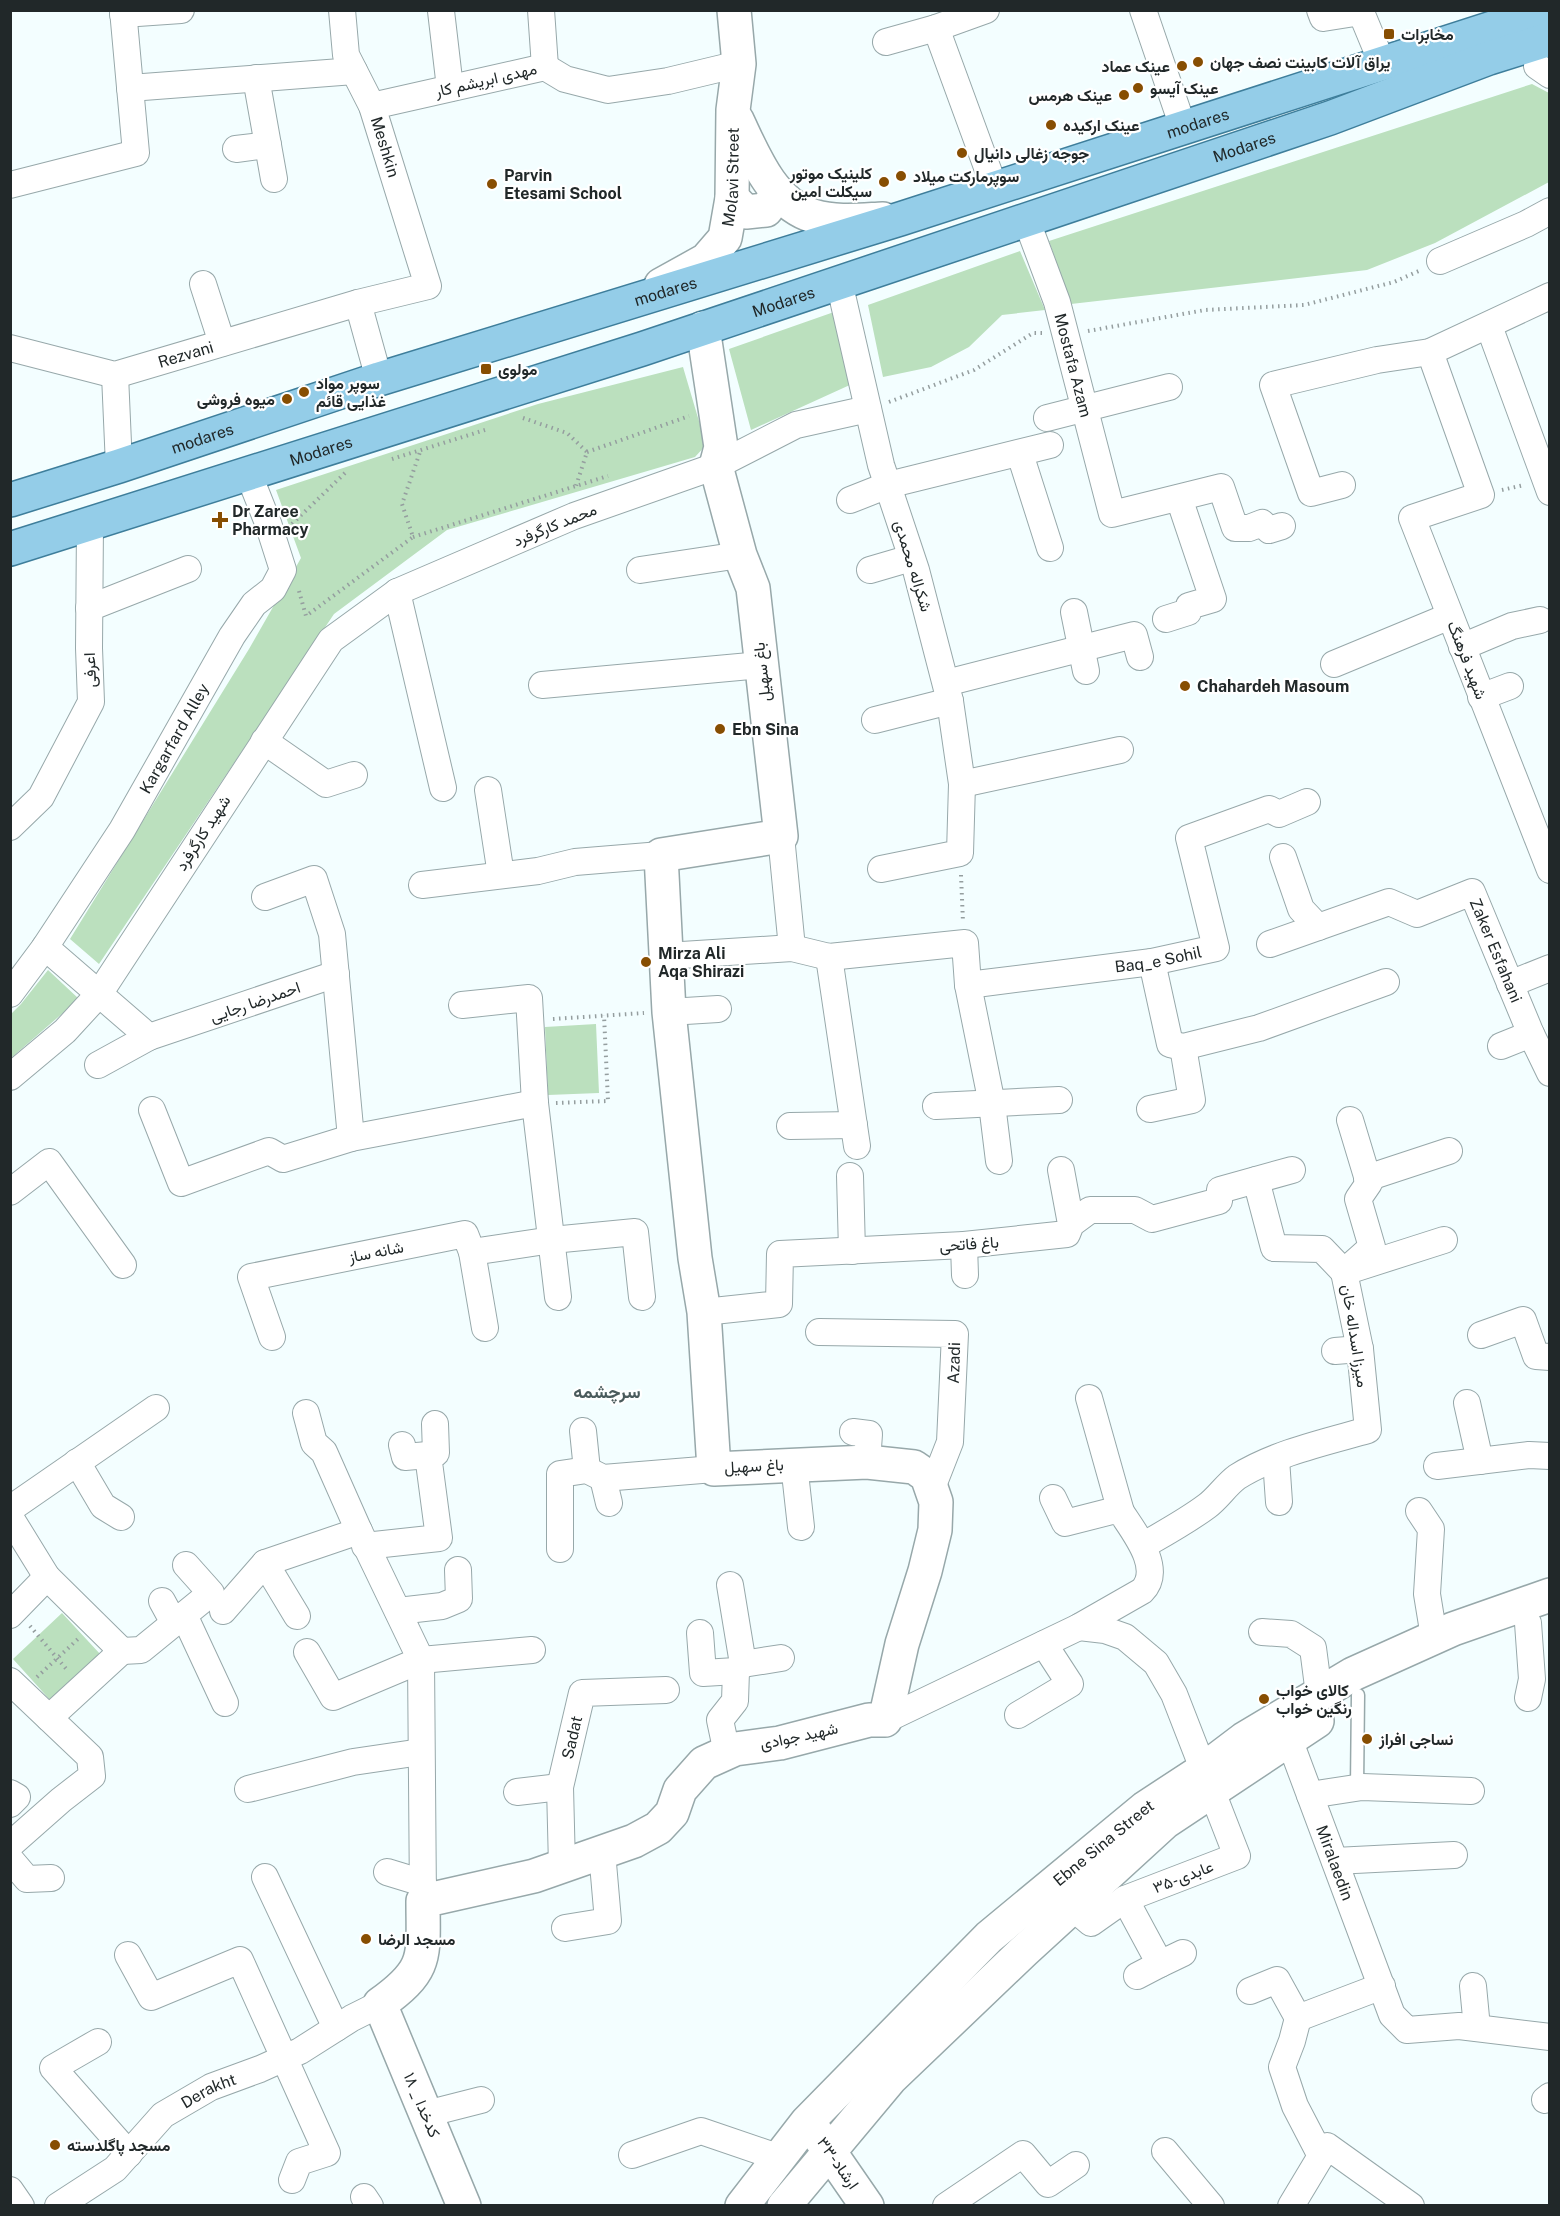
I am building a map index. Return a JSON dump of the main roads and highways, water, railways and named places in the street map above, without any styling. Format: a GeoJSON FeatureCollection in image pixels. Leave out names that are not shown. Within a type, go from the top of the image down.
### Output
{"type":"FeatureCollection","features":[{"type":"Feature","properties":{"kind":"main road"},"geometry":{"type":"LineString","coordinates":[[1322,83],[1548,10]]}},
{"type":"Feature","properties":{"kind":"main road"},"geometry":{"type":"LineString","coordinates":[[1322,83],[1484,12]]}},
{"type":"Feature","properties":{"kind":"main road","name":"Modares"},"geometry":{"type":"LineString","coordinates":[[10,549],[249,475],[702,328],[1330,118],[1500,78],[1546,61]]}},
{"type":"Feature","properties":{"kind":"main road","name":"modares"},"geometry":{"type":"LineString","coordinates":[[10,500],[379,379],[900,219],[1322,83]]}},
{"type":"Feature","properties":{"kind":"place","name":"مخابرات"},"geometry":{"type":"Point","coordinates":[1389,34]}},
{"type":"Feature","properties":{"kind":"place","name":"یراق آلات کابینت نصف جهان"},"geometry":{"type":"Point","coordinates":[1198,62]}},
{"type":"Feature","properties":{"kind":"place","name":"عینک عماد"},"geometry":{"type":"Point","coordinates":[1182,66]}},
{"type":"Feature","properties":{"kind":"place","name":"عینک آیسو"},"geometry":{"type":"Point","coordinates":[1138,88]}},
{"type":"Feature","properties":{"kind":"place","name":"عینک هرمس"},"geometry":{"type":"Point","coordinates":[1124,95]}},
{"type":"Feature","properties":{"kind":"place","name":"عینک ارکیده"},"geometry":{"type":"Point","coordinates":[1051,125]}},
{"type":"Feature","properties":{"kind":"place","name":"جوجه زغالی دانیال"},"geometry":{"type":"Point","coordinates":[962,153]}},
{"type":"Feature","properties":{"kind":"place","name":"سوپرمارکت میلاد"},"geometry":{"type":"Point","coordinates":[901,176]}},
{"type":"Feature","properties":{"kind":"place","name":"کلینیک موتور سیکلت امین"},"geometry":{"type":"Point","coordinates":[884,182]}},
{"type":"Feature","properties":{"kind":"place","name":"Parvin Etesami School"},"geometry":{"type":"Point","coordinates":[492,184]}},
{"type":"Feature","properties":{"kind":"place","name":"مولوی"},"geometry":{"type":"Point","coordinates":[486,369]}},
{"type":"Feature","properties":{"kind":"place","name":"سوپر مواد غذایی قائم"},"geometry":{"type":"Point","coordinates":[304,392]}},
{"type":"Feature","properties":{"kind":"place","name":"میوه فروشی"},"geometry":{"type":"Point","coordinates":[287,399]}},
{"type":"Feature","properties":{"kind":"place","name":"Dr Zaree Pharmacy"},"geometry":{"type":"Point","coordinates":[220,520]}},
{"type":"Feature","properties":{"kind":"place","name":"Chahardeh Masoum"},"geometry":{"type":"Point","coordinates":[1185,686]}},
{"type":"Feature","properties":{"kind":"place","name":"Ebn Sina"},"geometry":{"type":"Point","coordinates":[720,729]}},
{"type":"Feature","properties":{"kind":"place","name":"Mirza Ali Aqa Shirazi"},"geometry":{"type":"Point","coordinates":[646,962]}},
{"type":"Feature","properties":{"kind":"place","name":"کالای خواب رنگین خواب"},"geometry":{"type":"Point","coordinates":[1264,1699]}},
{"type":"Feature","properties":{"kind":"place","name":"نساجی افراز"},"geometry":{"type":"Point","coordinates":[1367,1739]}},
{"type":"Feature","properties":{"kind":"place","name":"مسجد الرضا"},"geometry":{"type":"Point","coordinates":[366,1939]}},
{"type":"Feature","properties":{"kind":"place","name":"مسجد پاگلدسته"},"geometry":{"type":"Point","coordinates":[55,2145]}},
{"type":"Feature","properties":{"kind":"district","name":"سرچشمه"},"geometry":{"type":"Point","coordinates":[607,1391]}}]}
